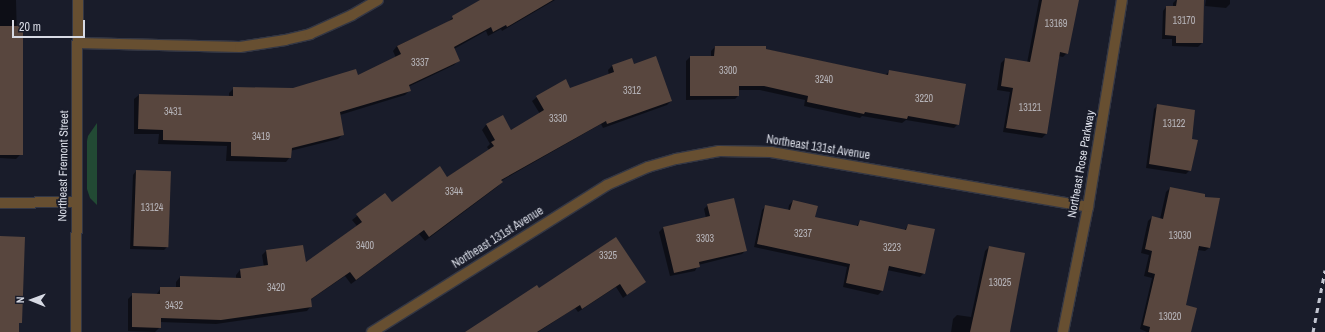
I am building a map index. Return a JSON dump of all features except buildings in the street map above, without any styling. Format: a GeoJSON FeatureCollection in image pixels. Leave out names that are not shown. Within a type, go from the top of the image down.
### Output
{"type":"FeatureCollection","features":[{"type":"Feature","properties":{"kind":"street","name":"Northeast Fremont Street"},"geometry":{"type":"LineString","coordinates":[[76,332],[78,0]]}},
{"type":"Feature","properties":{"kind":"street"},"geometry":{"type":"LineString","coordinates":[[78,43],[240,47],[278,42],[310,34],[352,16],[378,0]]}},
{"type":"Feature","properties":{"kind":"street","name":"Northeast Rose Parkway"},"geometry":{"type":"LineString","coordinates":[[1063,332],[1088,207],[1122,0]]}},
{"type":"Feature","properties":{"kind":"street","name":"Northeast 131st Avenue"},"geometry":{"type":"LineString","coordinates":[[372,332],[607,185],[648,167],[676,159],[712,153],[771,152],[1088,207]]}},
{"type":"Feature","properties":{"kind":"street"},"geometry":{"type":"LineString","coordinates":[[0,203],[76,202]]}},
{"type":"Feature","properties":{"kind":"green space"},"geometry":{"type":"Polygon","coordinates":[[[97,123],[97,205],[90,198],[87,189],[87,141],[88,136],[97,123]]]}},
{"type":"Feature","properties":{"kind":"railway"},"geometry":{"type":"LineString","coordinates":[[1313,332],[1325,270]]}}]}
